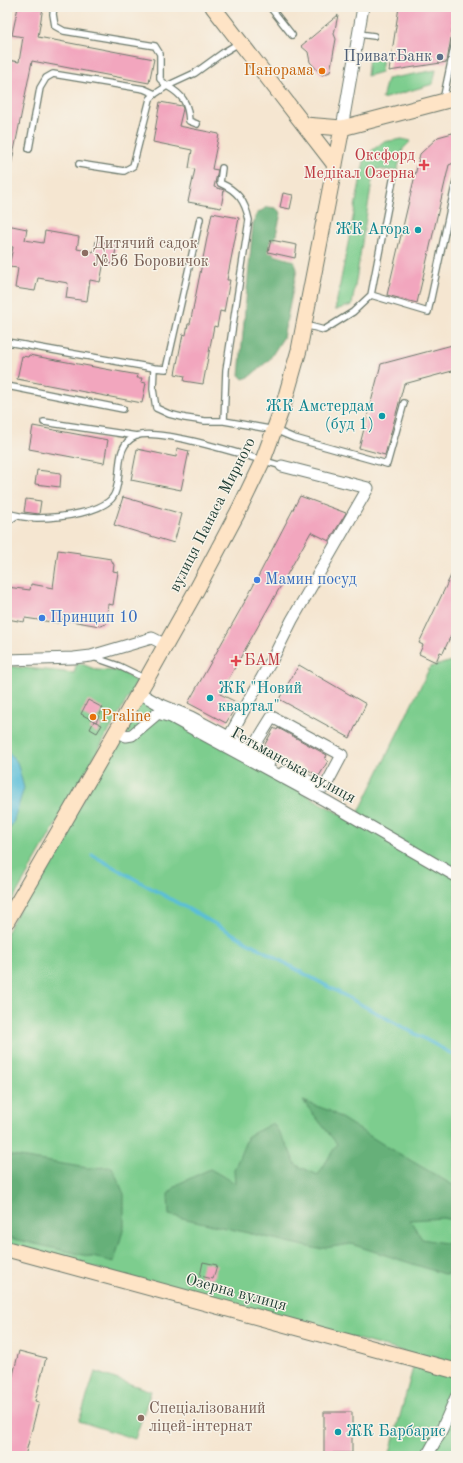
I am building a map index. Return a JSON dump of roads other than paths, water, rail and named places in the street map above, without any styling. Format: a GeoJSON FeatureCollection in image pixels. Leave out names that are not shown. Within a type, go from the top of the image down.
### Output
{"type":"FeatureCollection","features":[{"type":"Feature","properties":{"kind":"main road"},"geometry":{"type":"LineString","coordinates":[[213,7],[336,165]]}},
{"type":"Feature","properties":{"kind":"main road"},"geometry":{"type":"LineString","coordinates":[[305,125],[342,128],[450,100]]}},
{"type":"Feature","properties":{"kind":"main road","name":"вулиця Панаса Мирного"},"geometry":{"type":"LineString","coordinates":[[7,921],[166,645],[240,508],[263,460],[275,430],[292,377],[305,325],[342,128]]}},
{"type":"Feature","properties":{"kind":"main road","name":"Озерна вулиця"},"geometry":{"type":"LineString","coordinates":[[7,1249],[456,1371]]}},
{"type":"Feature","properties":{"kind":"street"},"geometry":{"type":"LineString","coordinates":[[342,128],[363,7]]}},
{"type":"Feature","properties":{"kind":"street"},"geometry":{"type":"LineString","coordinates":[[229,737],[292,620],[368,488],[282,466]]}},
{"type":"Feature","properties":{"kind":"street"},"geometry":{"type":"LineString","coordinates":[[7,660],[91,656],[152,638],[166,645]]}},
{"type":"Feature","properties":{"kind":"street"},"geometry":{"type":"LineString","coordinates":[[143,686],[157,704],[191,717],[229,737],[282,771],[325,787],[342,755],[272,717],[251,751]]}},
{"type":"Feature","properties":{"kind":"street","name":"Гетьманська вулиця"},"geometry":{"type":"LineString","coordinates":[[116,730],[126,736],[132,735],[158,713],[171,717],[326,801],[456,876]]}},
{"type":"Feature","properties":{"kind":"street"},"geometry":{"type":"LineString","coordinates":[[427,1456],[442,1429],[456,1397]]}},
{"type":"Feature","properties":{"kind":"lane"},"geometry":{"type":"LineString","coordinates":[[54,7],[53,14],[55,26],[64,31],[155,46],[160,54],[160,79],[167,86],[178,92],[188,109],[190,121],[197,124]]}},
{"type":"Feature","properties":{"kind":"lane"},"geometry":{"type":"LineString","coordinates":[[270,7],[292,35]]}},
{"type":"Feature","properties":{"kind":"lane"},"geometry":{"type":"LineString","coordinates":[[359,34],[374,36]]}},
{"type":"Feature","properties":{"kind":"lane"},"geometry":{"type":"LineString","coordinates":[[450,100],[456,38]]}},
{"type":"Feature","properties":{"kind":"lane"},"geometry":{"type":"LineString","coordinates":[[80,164],[124,172],[133,166],[150,99],[167,86],[195,73],[240,42]]}},
{"type":"Feature","properties":{"kind":"lane"},"geometry":{"type":"LineString","coordinates":[[29,149],[40,88],[46,78],[53,74],[144,89],[155,94]]}},
{"type":"Feature","properties":{"kind":"lane"},"geometry":{"type":"LineString","coordinates":[[222,168],[220,182],[228,187],[246,205],[249,220],[226,370],[224,421]]}},
{"type":"Feature","properties":{"kind":"lane"},"geometry":{"type":"LineString","coordinates":[[305,325],[324,330],[353,312],[371,294],[394,175]]}},
{"type":"Feature","properties":{"kind":"lane"},"geometry":{"type":"LineString","coordinates":[[371,294],[428,312],[456,181]]}},
{"type":"Feature","properties":{"kind":"lane"},"geometry":{"type":"LineString","coordinates":[[7,342],[166,369],[200,219]]}},
{"type":"Feature","properties":{"kind":"lane"},"geometry":{"type":"LineString","coordinates":[[154,368],[152,389],[156,408],[169,414],[185,418],[205,421],[224,421],[275,430],[294,438],[387,464],[404,403]]}},
{"type":"Feature","properties":{"kind":"lane"},"geometry":{"type":"LineString","coordinates":[[7,386],[123,409]]}},
{"type":"Feature","properties":{"kind":"lane"},"geometry":{"type":"LineString","coordinates":[[44,422],[137,436],[153,434],[190,440],[282,466]]}},
{"type":"Feature","properties":{"kind":"lane"},"geometry":{"type":"LineString","coordinates":[[7,513],[16,516],[38,518],[60,517],[76,514],[105,504],[115,494],[119,479],[121,455],[124,446],[129,440],[137,436]]}},
{"type":"Feature","properties":{"kind":"lane"},"geometry":{"type":"LineString","coordinates":[[7,522],[16,516]]}},
{"type":"Feature","properties":{"kind":"lane"},"geometry":{"type":"LineString","coordinates":[[91,656],[119,666],[143,686]]}},
{"type":"Feature","properties":{"kind":"water"},"geometry":{"type":"Polygon","coordinates":[[[7,750],[17,762],[24,788],[13,823],[7,833],[7,750]]]}},
{"type":"Feature","properties":{"kind":"waterway"},"geometry":{"type":"LineString","coordinates":[[92,855],[292,967],[456,1056]]}},
{"type":"Feature","properties":{"kind":"place","name":"ПриватБанк"},"geometry":{"type":"Point","coordinates":[440,57]}},
{"type":"Feature","properties":{"kind":"place","name":"Панорама"},"geometry":{"type":"Point","coordinates":[322,71]}},
{"type":"Feature","properties":{"kind":"place","name":"Оксфорд Медікал Озерна"},"geometry":{"type":"Point","coordinates":[424,165]}},
{"type":"Feature","properties":{"kind":"place","name":"ЖК Агора"},"geometry":{"type":"Point","coordinates":[418,230]}},
{"type":"Feature","properties":{"kind":"place","name":"Дитячий садок №56 Боровичок"},"geometry":{"type":"Point","coordinates":[85,253]}},
{"type":"Feature","properties":{"kind":"place","name":"ЖК Амстердам (буд 1)"},"geometry":{"type":"Point","coordinates":[382,416]}},
{"type":"Feature","properties":{"kind":"place","name":"Мамин посуд"},"geometry":{"type":"Point","coordinates":[257,580]}},
{"type":"Feature","properties":{"kind":"place","name":"Принцип 10"},"geometry":{"type":"Point","coordinates":[42,618]}},
{"type":"Feature","properties":{"kind":"place","name":"БАМ"},"geometry":{"type":"Point","coordinates":[236,661]}},
{"type":"Feature","properties":{"kind":"place","name":"ЖК \"Новий квартал\""},"geometry":{"type":"Point","coordinates":[210,698]}},
{"type":"Feature","properties":{"kind":"place","name":"Praline"},"geometry":{"type":"Point","coordinates":[93,717]}},
{"type":"Feature","properties":{"kind":"place","name":"Спеціалізований ліцей-інтернат"},"geometry":{"type":"Point","coordinates":[141,1418]}},
{"type":"Feature","properties":{"kind":"place","name":"ЖК Барбарис"},"geometry":{"type":"Point","coordinates":[338,1432]}}]}
